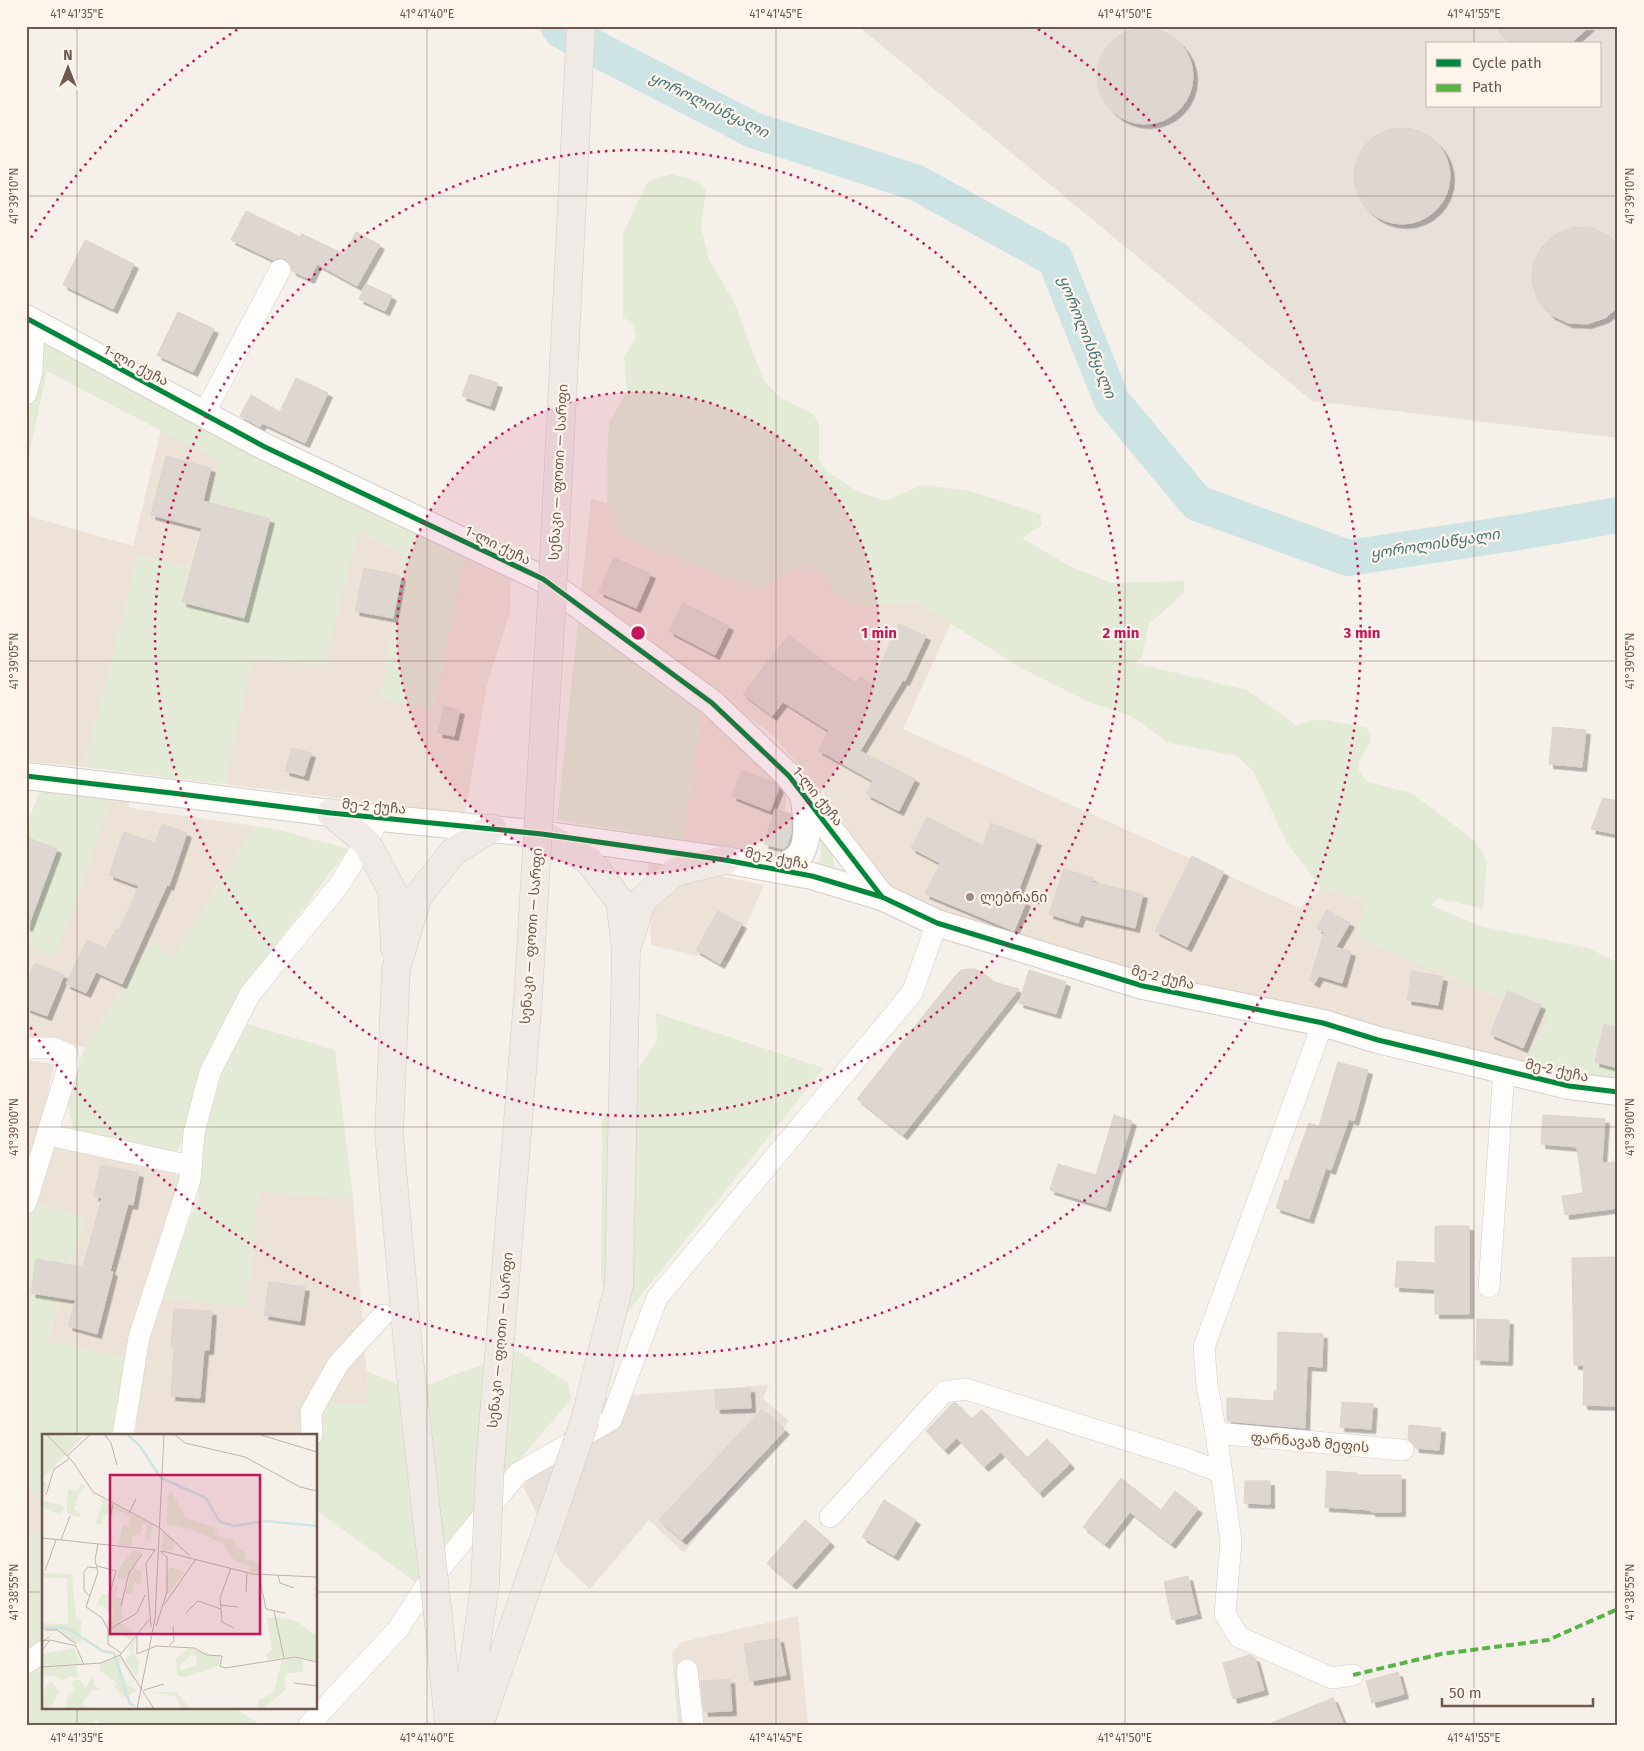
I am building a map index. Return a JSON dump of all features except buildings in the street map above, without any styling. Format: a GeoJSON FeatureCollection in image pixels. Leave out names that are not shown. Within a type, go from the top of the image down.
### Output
{"type":"FeatureCollection","features":[{"type":"Feature","properties":{"kind":"highway","name":"სენაკი — ფოთი — სარფი"},"geometry":{"type":"LineString","coordinates":[[465,1725],[485,1584],[490,1465],[528,998],[552,597],[581,26]]}},
{"type":"Feature","properties":{"kind":"highway"},"geometry":{"type":"LineString","coordinates":[[331,813],[366,842],[392,890],[396,969],[389,1134],[409,1358],[449,1725]]}},
{"type":"Feature","properties":{"kind":"highway"},"geometry":{"type":"LineString","coordinates":[[396,969],[418,896],[454,850],[492,828]]}},
{"type":"Feature","properties":{"kind":"highway"},"geometry":{"type":"LineString","coordinates":[[479,1725],[585,1420],[618,1285],[626,952],[620,901],[589,861],[542,834]]}},
{"type":"Feature","properties":{"kind":"highway"},"geometry":{"type":"LineString","coordinates":[[626,952],[642,900],[675,872],[725,860]]}},
{"type":"Feature","properties":{"kind":"street"},"geometry":{"type":"LineString","coordinates":[[204,414],[280,270]]}},
{"type":"Feature","properties":{"kind":"street"},"geometry":{"type":"LineString","coordinates":[[26,394],[32,371],[30,320]]}},
{"type":"Feature","properties":{"kind":"street","name":"1-ლი ქუჩა"},"geometry":{"type":"LineString","coordinates":[[30,320],[265,447],[543,579],[712,703],[789,776],[882,897]]}},
{"type":"Feature","properties":{"kind":"street","name":"მე-2 ქუჩა"},"geometry":{"type":"LineString","coordinates":[[26,776],[331,813],[542,834],[725,860],[812,876],[882,897],[937,923],[1143,986],[1323,1023],[1378,1040],[1570,1086],[1618,1092]]}},
{"type":"Feature","properties":{"kind":"street"},"geometry":{"type":"LineString","coordinates":[[779,870],[799,856],[806,842],[806,816],[803,792]]}},
{"type":"Feature","properties":{"kind":"street"},"geometry":{"type":"LineString","coordinates":[[123,1434],[139,1337],[190,1180],[194,1133],[210,1072],[250,994],[339,885],[381,818]]}},
{"type":"Feature","properties":{"kind":"street"},"geometry":{"type":"LineString","coordinates":[[309,1725],[398,1629],[426,1587],[518,1473],[611,1420],[657,1298],[912,993],[937,923]]}},
{"type":"Feature","properties":{"kind":"street"},"geometry":{"type":"LineString","coordinates":[[1323,1023],[1204,1347],[1207,1386],[1216,1433],[1231,1541],[1225,1614],[1239,1636],[1332,1678],[1353,1675]]}},
{"type":"Feature","properties":{"kind":"street"},"geometry":{"type":"LineString","coordinates":[[26,1048],[53,1048],[68,1054],[69,1064],[49,1135],[26,1203]]}},
{"type":"Feature","properties":{"kind":"street"},"geometry":{"type":"LineString","coordinates":[[1489,1287],[1504,1070]]}},
{"type":"Feature","properties":{"kind":"street"},"geometry":{"type":"LineString","coordinates":[[49,1135],[191,1166]]}},
{"type":"Feature","properties":{"kind":"street"},"geometry":{"type":"LineString","coordinates":[[312,1434],[311,1412],[338,1364],[383,1315]]}},
{"type":"Feature","properties":{"kind":"street"},"geometry":{"type":"LineString","coordinates":[[830,1517],[944,1392],[966,1389],[1187,1459],[1222,1473]]}},
{"type":"Feature","properties":{"kind":"street","name":"ფარნავაზ მეფის"},"geometry":{"type":"LineString","coordinates":[[1216,1433],[1403,1450]]}},
{"type":"Feature","properties":{"kind":"street"},"geometry":{"type":"LineString","coordinates":[[26,1663],[42,1652]]}},
{"type":"Feature","properties":{"kind":"street"},"geometry":{"type":"LineString","coordinates":[[687,1670],[693,1725]]}},
{"type":"Feature","properties":{"kind":"shaded area"},"geometry":{"type":"Polygon","coordinates":[[[858,26],[1618,26],[1618,438],[1312,401],[858,26]]]}},
{"type":"Feature","properties":{"kind":"shaded area"},"geometry":{"type":"Polygon","coordinates":[[[161,430],[219,460],[189,567],[138,555],[84,767],[26,761],[26,515],[133,546],[161,430]]]}},
{"type":"Feature","properties":{"kind":"shaded area"},"geometry":{"type":"Polygon","coordinates":[[[591,499],[607,503],[620,536],[779,575],[802,565],[822,573],[837,595],[858,606],[916,602],[951,623],[903,729],[1300,908],[1321,888],[1367,901],[1357,933],[1494,996],[1537,1003],[1548,1022],[1520,1068],[1174,982],[960,918],[886,886],[823,792],[771,734],[581,594],[591,499]]]}},
{"type":"Feature","properties":{"kind":"shaded area"},"geometry":{"type":"Polygon","coordinates":[[[358,530],[403,554],[382,698],[433,710],[464,556],[511,576],[510,612],[487,685],[465,814],[224,784],[252,659],[324,664],[358,530]]]}},
{"type":"Feature","properties":{"kind":"shaded area"},"geometry":{"type":"Polygon","coordinates":[[[702,710],[779,781],[786,796],[785,818],[772,837],[741,851],[682,840],[702,710]]]}},
{"type":"Feature","properties":{"kind":"shaded area"},"geometry":{"type":"Polygon","coordinates":[[[113,795],[128,798],[130,808],[254,826],[173,958],[152,941],[85,1047],[26,1039],[26,944],[55,958],[113,795]]]}},
{"type":"Feature","properties":{"kind":"shaded area"},"geometry":{"type":"Polygon","coordinates":[[[648,862],[764,885],[729,963],[651,945],[648,862]]]}},
{"type":"Feature","properties":{"kind":"shaded area"},"geometry":{"type":"Polygon","coordinates":[[[26,1060],[54,1064],[37,1144],[186,1173],[128,1358],[47,1341],[85,1218],[26,1200],[26,1060]]]}},
{"type":"Feature","properties":{"kind":"shaded area"},"geometry":{"type":"Polygon","coordinates":[[[258,1191],[353,1199],[369,1403],[300,1404],[302,1434],[135,1434],[143,1343],[160,1298],[246,1306],[258,1191]]]}},
{"type":"Feature","properties":{"kind":"shaded area"},"geometry":{"type":"Polygon","coordinates":[[[769,1385],[763,1398],[789,1421],[684,1553],[649,1520],[590,1589],[561,1562],[523,1486],[593,1398],[769,1385]]]}},
{"type":"Feature","properties":{"kind":"shaded area"},"geometry":{"type":"Polygon","coordinates":[[[26,1485],[42,1500],[42,1527],[26,1541],[26,1485]]]}},
{"type":"Feature","properties":{"kind":"shaded area"},"geometry":{"type":"Polygon","coordinates":[[[798,1616],[808,1725],[678,1725],[672,1653],[681,1642],[798,1616]]]}},
{"type":"Feature","properties":{"kind":"green space"},"geometry":{"type":"Polygon","coordinates":[[[671,174],[698,181],[706,190],[701,226],[709,260],[734,302],[763,379],[779,397],[813,414],[819,424],[819,460],[826,471],[859,492],[885,501],[922,485],[970,491],[1040,514],[1042,525],[1022,538],[1075,569],[1112,583],[1184,581],[1184,593],[1149,624],[1142,656],[1135,663],[1247,690],[1296,725],[1319,719],[1367,728],[1371,740],[1359,760],[1359,771],[1366,781],[1413,794],[1474,840],[1487,861],[1483,909],[1438,898],[1431,905],[1482,927],[1589,948],[1618,963],[1618,1081],[1520,1068],[1548,1023],[1537,1003],[1494,996],[1365,941],[1357,933],[1367,901],[1321,888],[1288,845],[1253,771],[1237,756],[1169,743],[1131,716],[1089,702],[1023,669],[916,602],[858,606],[837,595],[822,573],[802,565],[779,575],[761,591],[620,536],[607,503],[609,423],[627,391],[624,357],[636,337],[633,325],[623,317],[623,233],[648,181],[671,174]]]}},
{"type":"Feature","properties":{"kind":"green space"},"geometry":{"type":"Polygon","coordinates":[[[26,331],[464,556],[433,710],[381,698],[403,554],[359,530],[324,665],[252,659],[224,784],[84,767],[138,554],[189,567],[219,461],[47,371],[28,458],[26,458],[26,331]]]}},
{"type":"Feature","properties":{"kind":"green space"},"geometry":{"type":"Polygon","coordinates":[[[578,622],[620,648],[702,710],[682,840],[557,820],[578,622]]]}},
{"type":"Feature","properties":{"kind":"green space"},"geometry":{"type":"Polygon","coordinates":[[[40,791],[113,795],[55,958],[26,944],[26,826],[40,791]]]}},
{"type":"Feature","properties":{"kind":"green space"},"geometry":{"type":"Polygon","coordinates":[[[254,826],[283,831],[348,849],[237,997],[184,1139],[175,1155],[74,1134],[66,1095],[85,1047],[152,941],[173,958],[254,826]]]}},
{"type":"Feature","properties":{"kind":"green space"},"geometry":{"type":"Polygon","coordinates":[[[820,839],[825,839],[833,853],[834,868],[826,873],[813,867],[820,858],[820,839]]]}},
{"type":"Feature","properties":{"kind":"green space"},"geometry":{"type":"Polygon","coordinates":[[[656,1013],[824,1068],[614,1329],[601,1281],[602,1120],[657,1041],[656,1013]]]}},
{"type":"Feature","properties":{"kind":"green space"},"geometry":{"type":"Polygon","coordinates":[[[247,1024],[335,1050],[353,1199],[258,1191],[246,1306],[160,1298],[198,1198],[203,1133],[223,1070],[247,1024]]]}},
{"type":"Feature","properties":{"kind":"green space"},"geometry":{"type":"Polygon","coordinates":[[[26,1200],[85,1218],[47,1340],[128,1358],[117,1434],[42,1434],[42,1500],[26,1485],[26,1200]]]}},
{"type":"Feature","properties":{"kind":"green space"},"geometry":{"type":"Polygon","coordinates":[[[518,1351],[568,1383],[571,1399],[415,1582],[318,1511],[318,1434],[302,1434],[300,1404],[368,1403],[367,1371],[412,1391],[518,1351]]]}},
{"type":"Feature","properties":{"kind":"green space"},"geometry":{"type":"Polygon","coordinates":[[[42,1527],[42,1708],[235,1708],[261,1725],[102,1725],[96,1720],[91,1725],[26,1725],[26,1541],[42,1527]]]}},
{"type":"Feature","properties":{"kind":"waterway","name":"ყოროლისწყალი"},"geometry":{"type":"LineString","coordinates":[[558,26],[562,31],[753,130],[917,183],[1055,259],[1112,401],[1197,503],[1348,558],[1618,515]]}},
{"type":"Feature","properties":{"kind":"marked path"},"geometry":{"type":"LineString","coordinates":[[1353,1675],[1441,1654],[1548,1640],[1618,1609]]}},
{"type":"Feature","properties":{"kind":"cycle path"},"geometry":{"type":"LineString","coordinates":[[26,318],[265,447],[543,579],[712,703],[789,776],[882,897]]}},
{"type":"Feature","properties":{"kind":"cycle path"},"geometry":{"type":"LineString","coordinates":[[26,776],[331,813],[542,834],[725,860],[812,876],[882,897],[937,923],[1143,986],[1323,1023],[1378,1040],[1569,1086],[1618,1092]]}},
{"type":"Feature","properties":{"kind":"place","name":"ლებრანი"},"geometry":{"type":"Point","coordinates":[970,897]}}]}
